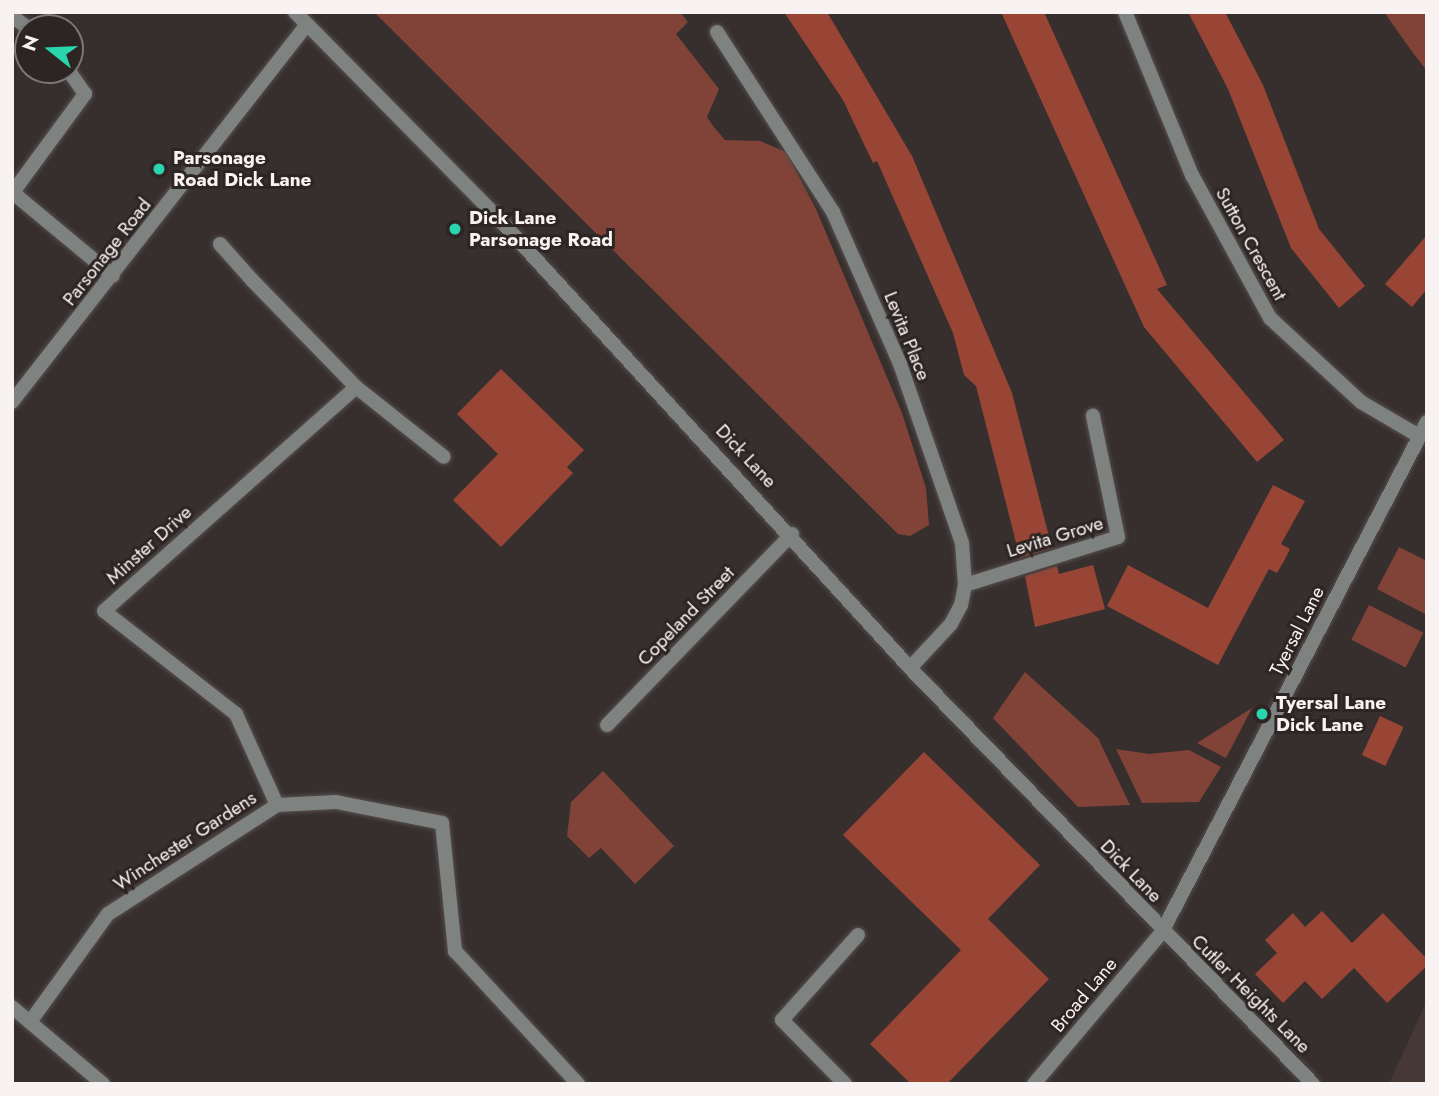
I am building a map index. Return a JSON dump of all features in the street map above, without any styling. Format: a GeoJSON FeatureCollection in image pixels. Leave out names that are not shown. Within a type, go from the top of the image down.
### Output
{"type":"FeatureCollection","features":[{"type":"Feature","properties":{"kind":"street","name":"Dick Lane"},"geometry":{"type":"LineString","coordinates":[[295,12],[498,218],[792,534],[911,668],[1162,932]]}},
{"type":"Feature","properties":{"kind":"street","name":"Sutton Crescent"},"geometry":{"type":"LineString","coordinates":[[1125,12],[1192,175],[1270,318],[1361,402],[1419,436]]}},
{"type":"Feature","properties":{"kind":"street","name":"Parsonage Road"},"geometry":{"type":"LineString","coordinates":[[12,402],[113,276],[307,24]]}},
{"type":"Feature","properties":{"kind":"street","name":"Levita Place"},"geometry":{"type":"LineString","coordinates":[[717,32],[833,212],[900,364],[962,543],[965,584],[951,624],[911,668]]}},
{"type":"Feature","properties":{"kind":"street"},"geometry":{"type":"LineString","coordinates":[[78,84],[85,94],[12,192],[113,276]]}},
{"type":"Feature","properties":{"kind":"street"},"geometry":{"type":"LineString","coordinates":[[220,244],[356,387],[444,457]]}},
{"type":"Feature","properties":{"kind":"street","name":"Minster Drive"},"geometry":{"type":"LineString","coordinates":[[276,805],[236,714],[104,611],[356,387]]}},
{"type":"Feature","properties":{"kind":"street","name":"Levita Grove"},"geometry":{"type":"LineString","coordinates":[[965,584],[1118,537],[1093,416]]}},
{"type":"Feature","properties":{"kind":"street","name":"Tyersal Lane"},"geometry":{"type":"LineString","coordinates":[[1162,932],[1427,422]]}},
{"type":"Feature","properties":{"kind":"street","name":"Copeland Street"},"geometry":{"type":"LineString","coordinates":[[607,725],[792,534]]}},
{"type":"Feature","properties":{"kind":"street","name":"Winchester Gardens"},"geometry":{"type":"LineString","coordinates":[[30,1022],[107,914],[276,805],[336,802],[442,823],[455,951],[578,1084]]}},
{"type":"Feature","properties":{"kind":"street","name":"Broad Lane"},"geometry":{"type":"LineString","coordinates":[[1034,1084],[1162,932]]}},
{"type":"Feature","properties":{"kind":"street","name":"Cutler Heights Lane"},"geometry":{"type":"LineString","coordinates":[[1162,932],[1313,1084]]}},
{"type":"Feature","properties":{"kind":"street"},"geometry":{"type":"LineString","coordinates":[[845,1084],[782,1020],[858,935]]}},
{"type":"Feature","properties":{"kind":"street"},"geometry":{"type":"LineString","coordinates":[[12,1007],[103,1084]]}},
{"type":"Feature","properties":{"kind":"shaded area"},"geometry":{"type":"Polygon","coordinates":[[[374,12],[680,12],[688,22],[676,34],[719,89],[707,117],[713,126],[725,140],[760,141],[786,152],[816,209],[902,413],[926,488],[929,525],[910,536],[898,534],[374,12]]]}},
{"type":"Feature","properties":{"kind":"shaded area"},"geometry":{"type":"Polygon","coordinates":[[[1384,12],[1427,12],[1427,71],[1413,53],[1384,12]]]}},
{"type":"Feature","properties":{"kind":"shaded area"},"geometry":{"type":"Polygon","coordinates":[[[1399,547],[1427,561],[1427,615],[1377,589],[1399,547]]]}},
{"type":"Feature","properties":{"kind":"shaded area"},"geometry":{"type":"Polygon","coordinates":[[[1369,605],[1423,633],[1406,667],[1351,640],[1369,605]]]}},
{"type":"Feature","properties":{"kind":"shaded area"},"geometry":{"type":"Polygon","coordinates":[[[1025,672],[1098,738],[1130,805],[1078,807],[993,718],[1025,672]]]}},
{"type":"Feature","properties":{"kind":"shaded area"},"geometry":{"type":"Polygon","coordinates":[[[1252,708],[1226,758],[1197,743],[1252,708]]]}},
{"type":"Feature","properties":{"kind":"shaded area"},"geometry":{"type":"Polygon","coordinates":[[[1116,749],[1149,754],[1189,750],[1221,767],[1199,802],[1142,803],[1116,749]]]}},
{"type":"Feature","properties":{"kind":"shaded area"},"geometry":{"type":"Polygon","coordinates":[[[603,771],[674,846],[635,884],[601,848],[589,858],[567,836],[571,802],[603,771]]]}},
{"type":"Feature","properties":{"kind":"shaded area"},"geometry":{"type":"Polygon","coordinates":[[[1427,1000],[1427,1084],[1389,1084],[1427,1000]]]}},
{"type":"Feature","properties":{"kind":"building"},"geometry":{"type":"Polygon","coordinates":[[[784,12],[827,12],[912,156],[1012,393],[1052,548],[1020,558],[976,386],[964,375],[953,333],[877,161],[873,163],[843,100],[784,12]]]}},
{"type":"Feature","properties":{"kind":"building"},"geometry":{"type":"Polygon","coordinates":[[[1001,12],[1044,12],[1167,285],[1157,289],[1284,440],[1257,462],[1144,327],[1001,12]]]}},
{"type":"Feature","properties":{"kind":"building"},"geometry":{"type":"Polygon","coordinates":[[[1188,12],[1225,12],[1263,85],[1319,229],[1365,286],[1339,308],[1291,248],[1228,89],[1188,12]]]}},
{"type":"Feature","properties":{"kind":"building"},"geometry":{"type":"Polygon","coordinates":[[[1427,235],[1427,289],[1412,307],[1385,284],[1427,235]]]}},
{"type":"Feature","properties":{"kind":"building"},"geometry":{"type":"Polygon","coordinates":[[[501,369],[584,450],[567,467],[573,473],[501,547],[453,500],[498,454],[457,414],[501,369]]]}},
{"type":"Feature","properties":{"kind":"building"},"geometry":{"type":"Polygon","coordinates":[[[1273,485],[1305,501],[1281,544],[1290,549],[1284,561],[1277,573],[1269,569],[1218,665],[1107,606],[1128,565],[1208,608],[1273,485]]]}},
{"type":"Feature","properties":{"kind":"building"},"geometry":{"type":"Polygon","coordinates":[[[1093,565],[1105,609],[1035,627],[1025,576],[1057,566],[1059,574],[1093,565]]]}},
{"type":"Feature","properties":{"kind":"building"},"geometry":{"type":"Polygon","coordinates":[[[1380,716],[1404,727],[1385,766],[1362,755],[1380,716]]]}},
{"type":"Feature","properties":{"kind":"building"},"geometry":{"type":"Polygon","coordinates":[[[924,752],[1040,865],[988,919],[1049,979],[947,1084],[911,1084],[870,1044],[961,950],[843,835],[924,752]]]}},
{"type":"Feature","properties":{"kind":"building"},"geometry":{"type":"Polygon","coordinates":[[[1322,911],[1352,943],[1383,913],[1427,959],[1427,966],[1387,1003],[1354,968],[1322,999],[1305,981],[1283,1003],[1255,974],[1277,953],[1265,940],[1293,913],[1305,927],[1322,911]]]}},
{"type":"Feature","properties":{"kind":"place","name":"Parsonage Road Dick Lane"},"geometry":{"type":"Point","coordinates":[159,169]}},
{"type":"Feature","properties":{"kind":"place","name":"Dick Lane Parsonage Road"},"geometry":{"type":"Point","coordinates":[455,229]}},
{"type":"Feature","properties":{"kind":"place","name":"Tyersal Lane Dick Lane"},"geometry":{"type":"Point","coordinates":[1262,714]}}]}
